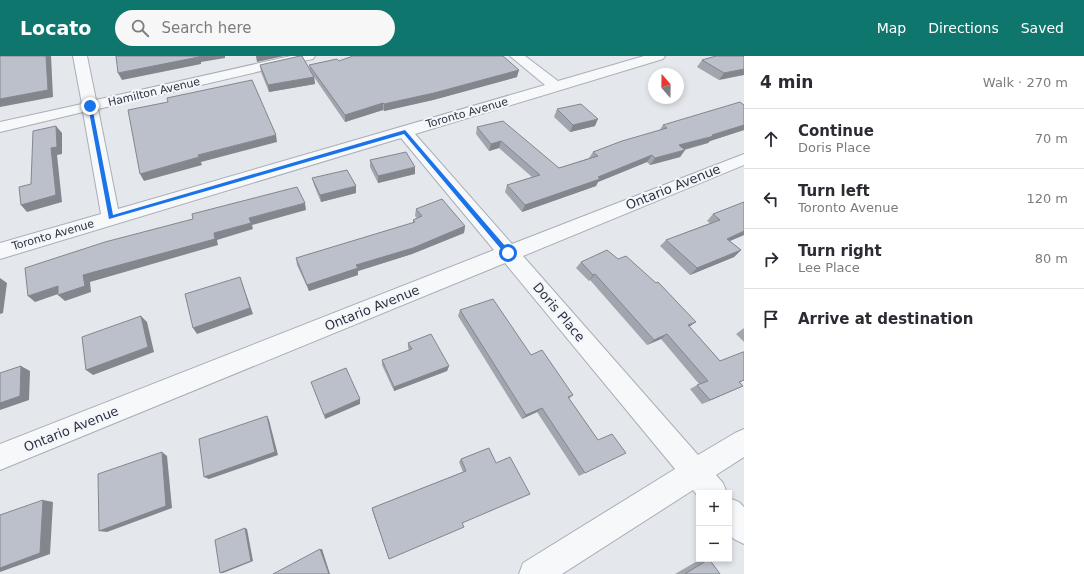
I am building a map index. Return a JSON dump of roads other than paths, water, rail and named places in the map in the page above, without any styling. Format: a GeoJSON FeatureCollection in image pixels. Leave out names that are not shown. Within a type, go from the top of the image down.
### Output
{"type":"FeatureCollection","features":[{"type":"Feature","properties":{"kind":"street"},"geometry":{"type":"LineString","coordinates":[[80,56],[111,218]]}},
{"type":"Feature","properties":{"kind":"street","name":"Hamilton Avenue"},"geometry":{"type":"LineString","coordinates":[[0,127],[308,56]]}},
{"type":"Feature","properties":{"kind":"street"},"geometry":{"type":"LineString","coordinates":[[517,56],[557,87]]}},
{"type":"Feature","properties":{"kind":"street","name":"Toronto Avenue"},"geometry":{"type":"LineString","coordinates":[[0,251],[658,56]]}},
{"type":"Feature","properties":{"kind":"street","name":"Doris Place"},"geometry":{"type":"LineString","coordinates":[[405,132],[704,483]]}},
{"type":"Feature","properties":{"kind":"street","name":"Ontario Avenue"},"geometry":{"type":"LineString","coordinates":[[0,457],[744,159]]}},
{"type":"Feature","properties":{"kind":"street"},"geometry":{"type":"LineString","coordinates":[[534,574],[704,483],[744,442]]}},
{"type":"Feature","properties":{"kind":"street"},"geometry":{"type":"LineString","coordinates":[[732,515],[744,529]]}}]}
